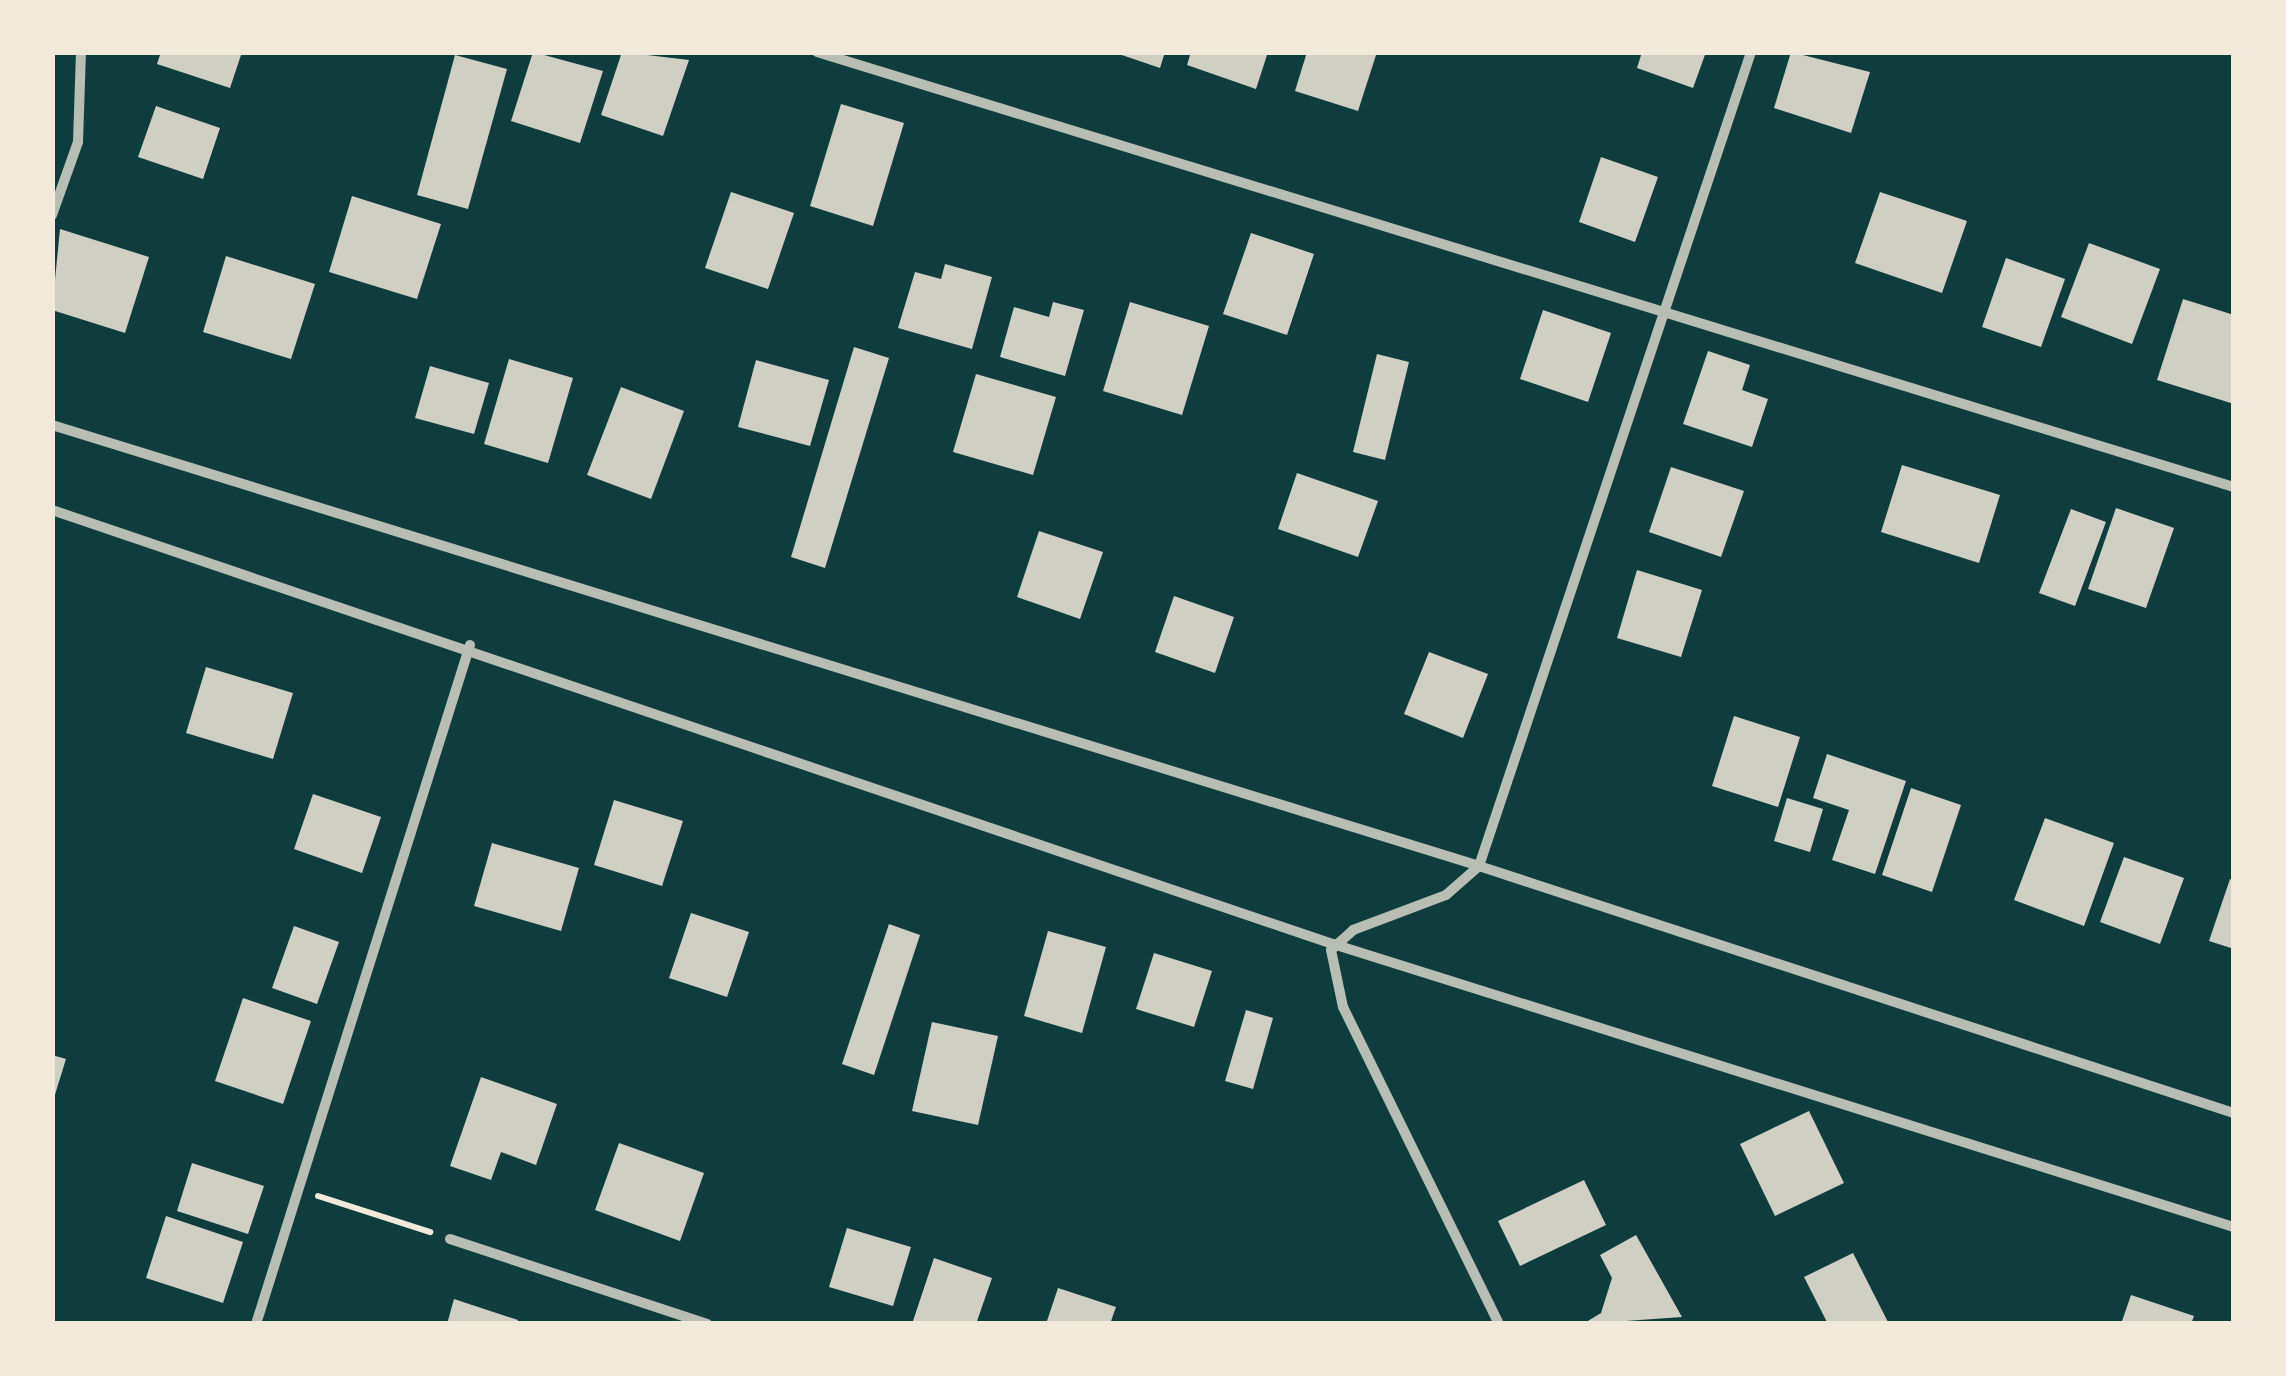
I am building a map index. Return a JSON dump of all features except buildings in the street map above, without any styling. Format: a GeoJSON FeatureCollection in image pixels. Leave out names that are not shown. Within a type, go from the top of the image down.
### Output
{"type":"FeatureCollection","features":[{"type":"Feature","properties":{"kind":"street"},"geometry":{"type":"LineString","coordinates":[[52,215],[78,142],[82,52]]}},
{"type":"Feature","properties":{"kind":"street"},"geometry":{"type":"LineString","coordinates":[[816,52],[1666,316],[2234,487]]}},
{"type":"Feature","properties":{"kind":"street"},"geometry":{"type":"LineString","coordinates":[[1333,944],[1446,895],[1480,866],[1751,52]]}},
{"type":"Feature","properties":{"kind":"street"},"geometry":{"type":"LineString","coordinates":[[52,425],[1480,866],[2234,1113]]}},
{"type":"Feature","properties":{"kind":"street"},"geometry":{"type":"LineString","coordinates":[[52,510],[470,645],[1333,944],[2234,1227]]}},
{"type":"Feature","properties":{"kind":"street"},"geometry":{"type":"LineString","coordinates":[[256,1324],[470,645]]}},
{"type":"Feature","properties":{"kind":"street"},"geometry":{"type":"LineString","coordinates":[[1333,944],[1343,1007],[1499,1324]]}},
{"type":"Feature","properties":{"kind":"street"},"geometry":{"type":"LineString","coordinates":[[450,1239],[707,1324]]}},
{"type":"Feature","properties":{"kind":"path"},"geometry":{"type":"LineString","coordinates":[[298,1189],[450,1239]]}}]}
